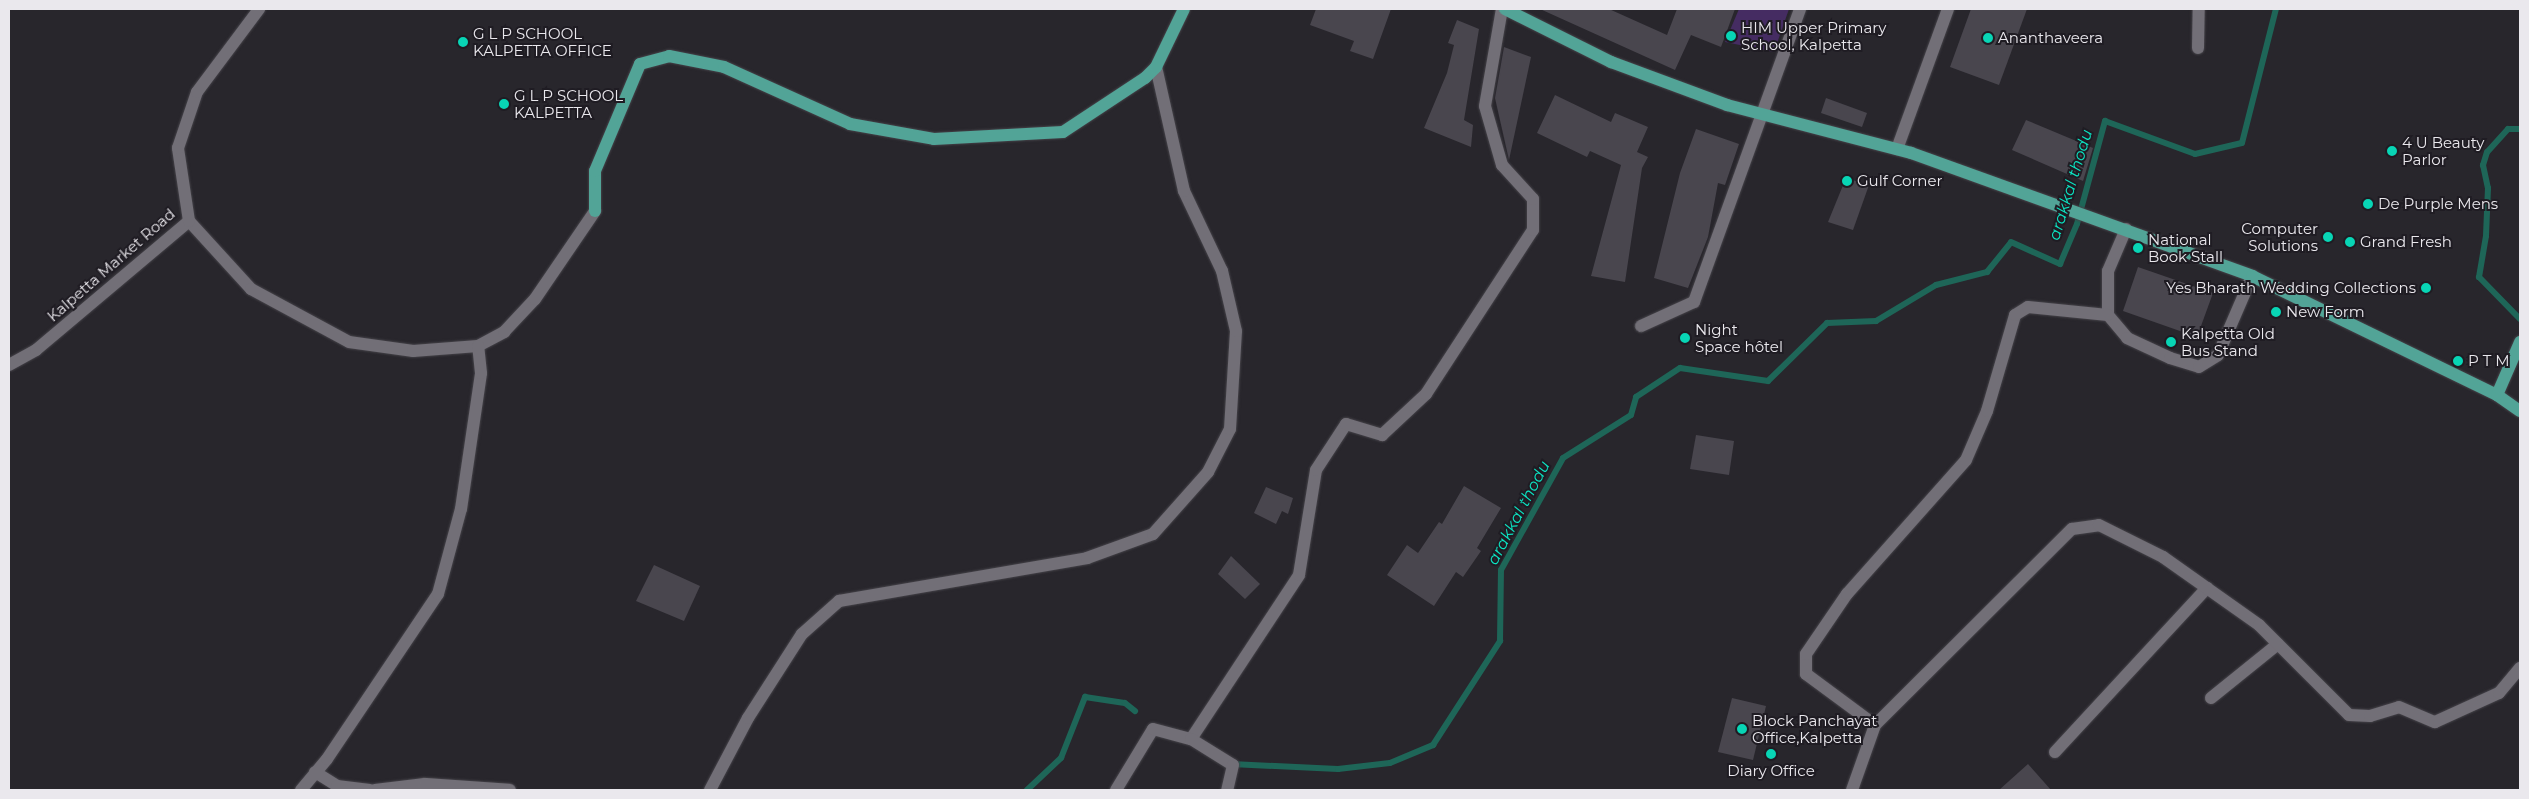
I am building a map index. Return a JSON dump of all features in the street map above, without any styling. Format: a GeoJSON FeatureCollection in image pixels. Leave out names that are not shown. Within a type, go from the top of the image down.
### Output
{"type":"FeatureCollection","features":[{"type":"Feature","properties":{"kind":"main road"},"geometry":{"type":"LineString","coordinates":[[594,211],[595,171],[640,64],[669,56],[724,67],[850,124],[934,139],[1063,132],[1145,78],[1156,67],[1184,9]]}},
{"type":"Feature","properties":{"kind":"main road"},"geometry":{"type":"LineString","coordinates":[[1503,9],[1611,62],[1727,105],[1898,149],[2068,207],[2252,276],[2498,395],[2520,411]]}},
{"type":"Feature","properties":{"kind":"main road"},"geometry":{"type":"LineString","coordinates":[[2498,395],[2520,342]]}},
{"type":"Feature","properties":{"kind":"street","name":"Kalpetta Market Road"},"geometry":{"type":"LineString","coordinates":[[9,365],[36,350],[190,221],[178,148],[197,92],[260,9]]}},
{"type":"Feature","properties":{"kind":"street"},"geometry":{"type":"LineString","coordinates":[[1191,738],[1299,575],[1316,470],[1346,424],[1382,435],[1426,394],[1534,230],[1532,199],[1502,165],[1485,106],[1503,9]]}},
{"type":"Feature","properties":{"kind":"street"},"geometry":{"type":"LineString","coordinates":[[1641,326],[1694,302],[1800,9]]}},
{"type":"Feature","properties":{"kind":"street"},"geometry":{"type":"LineString","coordinates":[[1898,149],[1948,9]]}},
{"type":"Feature","properties":{"kind":"street"},"geometry":{"type":"LineString","coordinates":[[2198,48],[2199,9]]}},
{"type":"Feature","properties":{"kind":"street"},"geometry":{"type":"LineString","coordinates":[[710,790],[748,718],[802,634],[839,601],[1088,558],[1153,534],[1208,472],[1230,429],[1236,331],[1222,271],[1184,191],[1156,67]]}},
{"type":"Feature","properties":{"kind":"street"},"geometry":{"type":"LineString","coordinates":[[190,221],[251,289],[349,342],[413,351],[478,346],[504,332],[535,299],[594,211]]}},
{"type":"Feature","properties":{"kind":"street"},"geometry":{"type":"LineString","coordinates":[[2126,229],[2108,271],[2108,315],[2127,338],[2199,367],[2218,354],[2252,276]]}},
{"type":"Feature","properties":{"kind":"street"},"geometry":{"type":"LineString","coordinates":[[1874,726],[1806,674],[1806,654],[1847,594],[1966,460],[1987,411],[2015,315],[2028,307],[2108,315]]}},
{"type":"Feature","properties":{"kind":"street"},"geometry":{"type":"LineString","coordinates":[[301,790],[438,594],[461,509],[481,373],[478,346]]}},
{"type":"Feature","properties":{"kind":"street"},"geometry":{"type":"LineString","coordinates":[[1852,790],[1874,726],[2072,529],[2099,525],[2163,557],[2258,625],[2349,715],[2370,716],[2398,707],[2436,722],[2499,693],[2520,668]]}},
{"type":"Feature","properties":{"kind":"street"},"geometry":{"type":"LineString","coordinates":[[2055,752],[2206,588]]}},
{"type":"Feature","properties":{"kind":"street"},"geometry":{"type":"LineString","coordinates":[[2211,698],[2278,644]]}},
{"type":"Feature","properties":{"kind":"street"},"geometry":{"type":"LineString","coordinates":[[1116,790],[1153,729],[1191,738],[1233,764],[1227,790]]}},
{"type":"Feature","properties":{"kind":"street"},"geometry":{"type":"LineString","coordinates":[[315,772],[337,786],[370,790]]}},
{"type":"Feature","properties":{"kind":"street"},"geometry":{"type":"LineString","coordinates":[[375,790],[425,784],[510,790]]}},
{"type":"Feature","properties":{"kind":"shaded area"},"geometry":{"type":"Polygon","coordinates":[[[1739,9],[1789,9],[1774,52],[1725,42],[1739,9]]]}},
{"type":"Feature","properties":{"kind":"building"},"geometry":{"type":"Polygon","coordinates":[[[1316,9],[1391,9],[1373,59],[1350,51],[1354,41],[1310,25],[1316,9]]]}},
{"type":"Feature","properties":{"kind":"building"},"geometry":{"type":"Polygon","coordinates":[[[1540,9],[1609,9],[1667,35],[1677,9],[1735,9],[1721,47],[1691,35],[1675,70],[1540,9]]]}},
{"type":"Feature","properties":{"kind":"building","name":"Ananthaveera"},"geometry":{"type":"Polygon","coordinates":[[[1971,9],[2027,9],[1999,85],[1950,67],[1971,9]]]}},
{"type":"Feature","properties":{"kind":"building"},"geometry":{"type":"Polygon","coordinates":[[[1457,20],[1479,29],[1464,120],[1473,125],[1471,147],[1424,128],[1447,73],[1454,45],[1448,43],[1457,20]]]}},
{"type":"Feature","properties":{"kind":"building"},"geometry":{"type":"Polygon","coordinates":[[[1504,47],[1531,57],[1509,160],[1495,98],[1504,47]]]}},
{"type":"Feature","properties":{"kind":"building"},"geometry":{"type":"Polygon","coordinates":[[[1555,95],[1611,122],[1615,113],[1648,127],[1637,152],[1648,157],[1642,168],[1625,282],[1591,276],[1621,165],[1590,151],[1587,157],[1537,133],[1555,95]]]}},
{"type":"Feature","properties":{"kind":"building"},"geometry":{"type":"Polygon","coordinates":[[[1826,98],[1867,113],[1862,127],[1821,113],[1826,98]]]}},
{"type":"Feature","properties":{"kind":"building"},"geometry":{"type":"Polygon","coordinates":[[[2026,120],[2093,148],[2083,181],[2012,150],[2026,120]]]}},
{"type":"Feature","properties":{"kind":"building"},"geometry":{"type":"Polygon","coordinates":[[[1696,129],[1739,144],[1725,185],[1718,183],[1708,237],[1688,288],[1654,278],[1680,173],[1696,129]]]}},
{"type":"Feature","properties":{"kind":"building"},"geometry":{"type":"Polygon","coordinates":[[[1846,178],[1869,185],[1853,230],[1828,222],[1846,178]]]}},
{"type":"Feature","properties":{"kind":"building"},"geometry":{"type":"Polygon","coordinates":[[[2138,267],[2213,293],[2197,337],[2123,311],[2138,267]]]}},
{"type":"Feature","properties":{"kind":"building"},"geometry":{"type":"Polygon","coordinates":[[[1696,435],[1734,441],[1729,475],[1690,469],[1696,435]]]}},
{"type":"Feature","properties":{"kind":"building"},"geometry":{"type":"Polygon","coordinates":[[[1464,486],[1501,508],[1477,548],[1481,551],[1463,577],[1456,572],[1434,606],[1387,575],[1407,545],[1418,553],[1439,522],[1442,524],[1464,486]]]}},
{"type":"Feature","properties":{"kind":"building"},"geometry":{"type":"Polygon","coordinates":[[[1266,487],[1293,498],[1288,514],[1282,511],[1276,524],[1254,513],[1266,487]]]}},
{"type":"Feature","properties":{"kind":"building"},"geometry":{"type":"Polygon","coordinates":[[[1231,556],[1260,584],[1245,599],[1218,574],[1231,556]]]}},
{"type":"Feature","properties":{"kind":"building"},"geometry":{"type":"Polygon","coordinates":[[[654,565],[700,586],[684,621],[636,601],[654,565]]]}},
{"type":"Feature","properties":{"kind":"building","name":"Block Panchayat Office,Kalpetta"},"geometry":{"type":"Polygon","coordinates":[[[1732,698],[1766,706],[1753,760],[1718,752],[1732,698]]]}},
{"type":"Feature","properties":{"kind":"building"},"geometry":{"type":"Polygon","coordinates":[[[2028,764],[2051,790],[1999,790],[2028,764]]]}},
{"type":"Feature","properties":{"kind":"waterway","name":"arakkal thodu"},"geometry":{"type":"LineString","coordinates":[[1231,764],[1338,769],[1390,763],[1433,745],[1500,641],[1501,570],[1563,458],[1631,415],[1636,397],[1680,368],[1768,381],[1827,323],[1876,321],[1936,285],[1987,272],[2011,242],[2060,264],[2077,224],[2105,121],[2195,154],[2242,143],[2276,9]]}},
{"type":"Feature","properties":{"kind":"waterway"},"geometry":{"type":"LineString","coordinates":[[2520,129],[2508,129],[2487,152],[2483,165],[2488,188],[2486,236],[2479,277],[2520,319]]}},
{"type":"Feature","properties":{"kind":"waterway","name":"arakkal thodu"},"geometry":{"type":"LineString","coordinates":[[1027,790],[1061,758],[1085,697],[1125,703],[1135,711]]}},
{"type":"Feature","properties":{"kind":"place","name":"HIM Upper Primary School, Kalpetta"},"geometry":{"type":"Point","coordinates":[1731,36]}},
{"type":"Feature","properties":{"kind":"place","name":"Ananthaveera"},"geometry":{"type":"Point","coordinates":[1988,38]}},
{"type":"Feature","properties":{"kind":"place","name":"G L P SCHOOL KALPETTA OFFICE"},"geometry":{"type":"Point","coordinates":[463,42]}},
{"type":"Feature","properties":{"kind":"place","name":"G L P SCHOOL KALPETTA"},"geometry":{"type":"Point","coordinates":[504,104]}},
{"type":"Feature","properties":{"kind":"place","name":"4 U Beauty Parlor"},"geometry":{"type":"Point","coordinates":[2392,151]}},
{"type":"Feature","properties":{"kind":"place","name":"Gulf Corner"},"geometry":{"type":"Point","coordinates":[1847,181]}},
{"type":"Feature","properties":{"kind":"place","name":"De Purple Mens"},"geometry":{"type":"Point","coordinates":[2368,204]}},
{"type":"Feature","properties":{"kind":"place","name":"Computer Solutions"},"geometry":{"type":"Point","coordinates":[2328,237]}},
{"type":"Feature","properties":{"kind":"place","name":"Grand Fresh"},"geometry":{"type":"Point","coordinates":[2350,242]}},
{"type":"Feature","properties":{"kind":"place","name":"National Book Stall"},"geometry":{"type":"Point","coordinates":[2138,248]}},
{"type":"Feature","properties":{"kind":"place","name":"Yes Bharath Wedding Collections"},"geometry":{"type":"Point","coordinates":[2426,288]}},
{"type":"Feature","properties":{"kind":"place","name":"New Form"},"geometry":{"type":"Point","coordinates":[2276,312]}},
{"type":"Feature","properties":{"kind":"place","name":"Night Space hôtel"},"geometry":{"type":"Point","coordinates":[1685,338]}},
{"type":"Feature","properties":{"kind":"place","name":"Kalpetta Old Bus Stand"},"geometry":{"type":"Point","coordinates":[2171,342]}},
{"type":"Feature","properties":{"kind":"place","name":"P T M"},"geometry":{"type":"Point","coordinates":[2458,361]}},
{"type":"Feature","properties":{"kind":"place","name":"Block Panchayat Office,Kalpetta"},"geometry":{"type":"Point","coordinates":[1742,729]}},
{"type":"Feature","properties":{"kind":"place","name":"Diary Office"},"geometry":{"type":"Point","coordinates":[1771,754]}}]}
